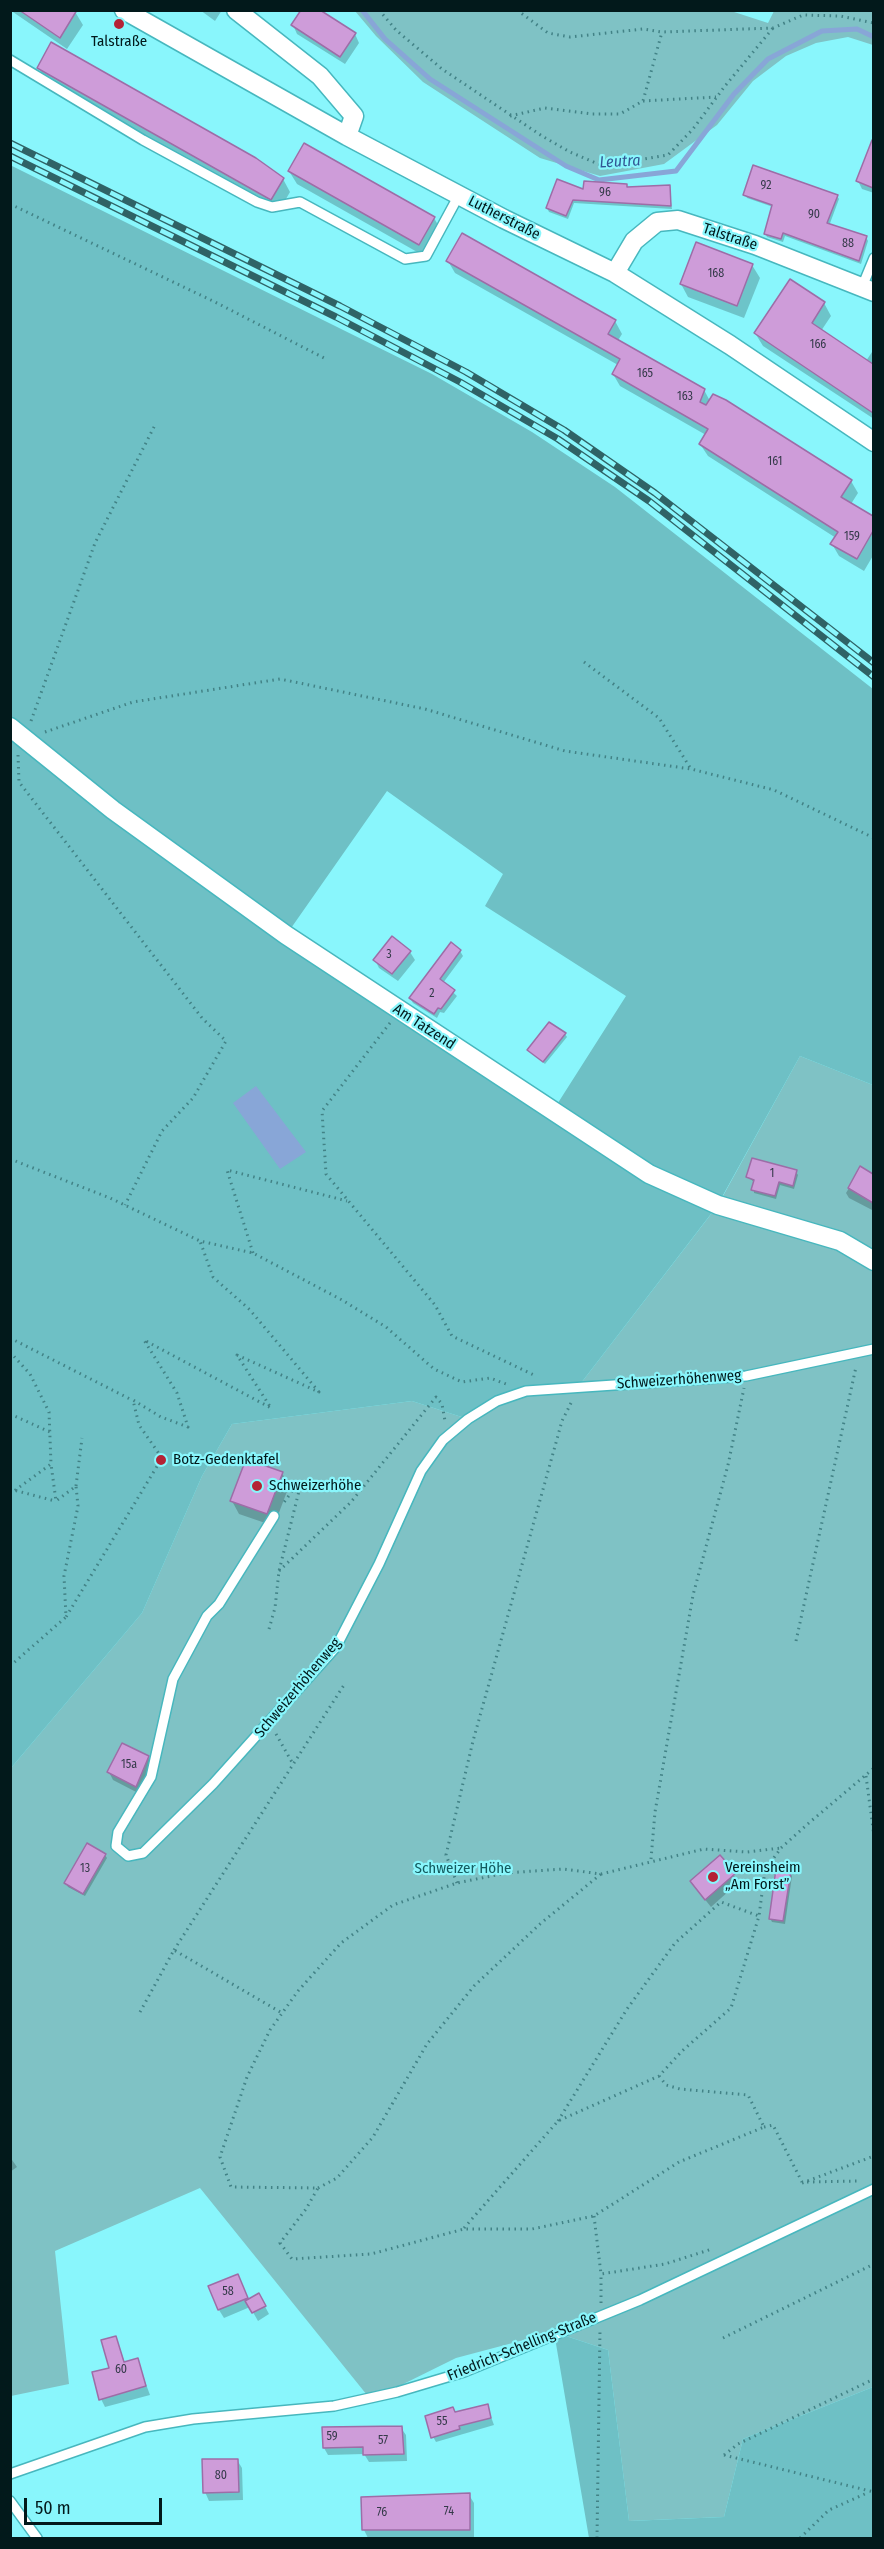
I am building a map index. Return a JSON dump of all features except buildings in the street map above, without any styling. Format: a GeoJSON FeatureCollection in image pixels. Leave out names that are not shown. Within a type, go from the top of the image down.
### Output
{"type":"FeatureCollection","features":[{"type":"Feature","properties":{"kind":"street","name":"Lutherstraße"},"geometry":{"type":"LineString","coordinates":[[124,10],[347,136],[615,273],[730,345],[873,442]]}},
{"type":"Feature","properties":{"kind":"street"},"geometry":{"type":"LineString","coordinates":[[236,10],[321,76],[354,116],[347,136]]}},
{"type":"Feature","properties":{"kind":"street","name":"Talstraße"},"geometry":{"type":"LineString","coordinates":[[615,273],[634,242],[657,222],[678,220],[755,244],[868,290]]}},
{"type":"Feature","properties":{"kind":"street","name":"Am Tatzend"},"geometry":{"type":"LineString","coordinates":[[18,733],[122,817],[286,935],[649,1174],[718,1205],[840,1241],[873,1261]]}},
{"type":"Feature","properties":{"kind":"lane"},"geometry":{"type":"LineString","coordinates":[[10,60],[143,140],[257,202],[272,207],[300,202],[405,259],[426,256],[459,195]]}},
{"type":"Feature","properties":{"kind":"lane","name":"Talstraße"},"geometry":{"type":"LineString","coordinates":[[868,290],[873,258]]}},
{"type":"Feature","properties":{"kind":"lane","name":"Schweizerhöhenweg"},"geometry":{"type":"LineString","coordinates":[[274,1516],[219,1604],[207,1616],[173,1679],[151,1777],[118,1832],[116,1846],[128,1856],[143,1853],[269,1724],[336,1647],[379,1564],[421,1472],[443,1440],[468,1419],[497,1401],[526,1391],[746,1376],[873,1349]]}},
{"type":"Feature","properties":{"kind":"lane","name":"Friedrich-Schelling-Straße"},"geometry":{"type":"LineString","coordinates":[[10,2474],[145,2427],[193,2419],[334,2406],[397,2392],[464,2372],[640,2301],[873,2189]]}},
{"type":"Feature","properties":{"kind":"lane"},"geometry":{"type":"LineString","coordinates":[[10,2501],[37,2538]]}},
{"type":"Feature","properties":{"kind":"path"},"geometry":{"type":"LineString","coordinates":[[379,10],[396,30],[442,69],[510,116],[570,152],[603,166],[668,155],[693,129],[716,97],[773,28]]}},
{"type":"Feature","properties":{"kind":"path"},"geometry":{"type":"LineString","coordinates":[[517,10],[548,33],[570,37],[609,30],[643,29],[662,32],[773,28],[803,15],[840,16],[873,23]]}},
{"type":"Feature","properties":{"kind":"path"},"geometry":{"type":"LineString","coordinates":[[643,101],[662,32]]}},
{"type":"Feature","properties":{"kind":"path"},"geometry":{"type":"LineString","coordinates":[[510,116],[545,108],[592,114],[620,114],[643,101],[716,97]]}},
{"type":"Feature","properties":{"kind":"path"},"geometry":{"type":"LineString","coordinates":[[10,204],[215,302],[324,358]]}},
{"type":"Feature","properties":{"kind":"path"},"geometry":{"type":"LineString","coordinates":[[125,1205],[162,1131],[193,1098],[226,1041],[202,1018],[19,782],[17,758],[18,733],[95,543],[155,425]]}},
{"type":"Feature","properties":{"kind":"path"},"geometry":{"type":"LineString","coordinates":[[584,662],[659,718],[691,769]]}},
{"type":"Feature","properties":{"kind":"path"},"geometry":{"type":"LineString","coordinates":[[18,733],[133,702],[280,679],[425,709],[565,750],[691,769],[774,790],[873,838]]}},
{"type":"Feature","properties":{"kind":"path"},"geometry":{"type":"LineString","coordinates":[[10,1159],[125,1205],[200,1241],[253,1253],[342,1300],[386,1327],[434,1369],[462,1382],[490,1378],[526,1391],[539,1377],[452,1336],[435,1305],[326,1174],[322,1111],[399,1011]]}},
{"type":"Feature","properties":{"kind":"path"},"geometry":{"type":"LineString","coordinates":[[253,1253],[227,1170],[349,1201]]}},
{"type":"Feature","properties":{"kind":"path"},"geometry":{"type":"LineString","coordinates":[[10,1338],[133,1400],[161,1417],[188,1427],[177,1393],[144,1340],[271,1408],[237,1355],[319,1392],[250,1310],[213,1277],[200,1241]]}},
{"type":"Feature","properties":{"kind":"path"},"geometry":{"type":"LineString","coordinates":[[10,1353],[30,1374],[49,1412],[51,1464],[56,1501]]}},
{"type":"Feature","properties":{"kind":"path"},"geometry":{"type":"LineString","coordinates":[[796,1641],[858,1353]]}},
{"type":"Feature","properties":{"kind":"path"},"geometry":{"type":"LineString","coordinates":[[651,1860],[655,1812],[693,1595],[728,1465],[746,1376]]}},
{"type":"Feature","properties":{"kind":"path"},"geometry":{"type":"LineString","coordinates":[[457,1883],[446,1855],[473,1741],[562,1421],[578,1387]]}},
{"type":"Feature","properties":{"kind":"path"},"geometry":{"type":"LineString","coordinates":[[269,1629],[275,1608],[279,1571],[351,1502],[436,1397],[442,1404],[445,1419],[443,1440]]}},
{"type":"Feature","properties":{"kind":"path"},"geometry":{"type":"LineString","coordinates":[[10,1666],[66,1617],[162,1458],[139,1425],[133,1400]]}},
{"type":"Feature","properties":{"kind":"path"},"geometry":{"type":"LineString","coordinates":[[10,1414],[50,1432]]}},
{"type":"Feature","properties":{"kind":"path"},"geometry":{"type":"LineString","coordinates":[[66,1617],[64,1576],[78,1506],[76,1486],[82,1438]]}},
{"type":"Feature","properties":{"kind":"path"},"geometry":{"type":"LineString","coordinates":[[10,1494],[51,1464]]}},
{"type":"Feature","properties":{"kind":"path"},"geometry":{"type":"LineString","coordinates":[[56,1501],[76,1486]]}},
{"type":"Feature","properties":{"kind":"path"},"geometry":{"type":"LineString","coordinates":[[10,1489],[56,1501]]}},
{"type":"Feature","properties":{"kind":"path"},"geometry":{"type":"LineString","coordinates":[[140,2012],[174,1950],[344,1685]]}},
{"type":"Feature","properties":{"kind":"path"},"geometry":{"type":"LineString","coordinates":[[269,1724],[293,1764]]}},
{"type":"Feature","properties":{"kind":"path"},"geometry":{"type":"LineString","coordinates":[[558,2121],[659,2076],[682,2051],[731,2008],[759,1916],[765,1870],[781,1848],[873,1768]]}},
{"type":"Feature","properties":{"kind":"path"},"geometry":{"type":"LineString","coordinates":[[866,1776],[873,1836]]}},
{"type":"Feature","properties":{"kind":"path"},"geometry":{"type":"LineString","coordinates":[[318,2188],[231,2187],[220,2157],[247,2077],[270,2030],[298,1991],[341,1943],[384,1911],[393,1905],[457,1883],[506,1873],[563,1869],[601,1874],[651,1860],[704,1849],[747,1852],[781,1848]]}},
{"type":"Feature","properties":{"kind":"path"},"geometry":{"type":"LineString","coordinates":[[601,1874],[540,1924],[474,1986],[427,2044],[373,2137],[337,2178],[318,2188],[280,2243],[292,2259],[371,2254],[464,2229],[532,2229],[594,2216],[679,2162],[773,2125],[802,2183]]}},
{"type":"Feature","properties":{"kind":"path"},"geometry":{"type":"LineString","coordinates":[[464,2229],[558,2121],[627,2009],[675,1943],[721,1902],[759,1916]]}},
{"type":"Feature","properties":{"kind":"path"},"geometry":{"type":"LineString","coordinates":[[174,1950],[282,2013]]}},
{"type":"Feature","properties":{"kind":"path"},"geometry":{"type":"LineString","coordinates":[[659,2076],[666,2085],[680,2089],[748,2095],[764,2127]]}},
{"type":"Feature","properties":{"kind":"path"},"geometry":{"type":"LineString","coordinates":[[802,2183],[873,2156]]}},
{"type":"Feature","properties":{"kind":"path"},"geometry":{"type":"LineString","coordinates":[[802,2183],[862,2181]]}},
{"type":"Feature","properties":{"kind":"path"},"geometry":{"type":"LineString","coordinates":[[594,2216],[601,2274],[597,2538]]}},
{"type":"Feature","properties":{"kind":"path"},"geometry":{"type":"LineString","coordinates":[[601,2274],[665,2264],[718,2247]]}},
{"type":"Feature","properties":{"kind":"path"},"geometry":{"type":"LineString","coordinates":[[723,2338],[873,2264]]}},
{"type":"Feature","properties":{"kind":"path"},"geometry":{"type":"LineString","coordinates":[[873,2379],[738,2444],[724,2455],[873,2492]]}},
{"type":"Feature","properties":{"kind":"path"},"geometry":{"type":"LineString","coordinates":[[800,2538],[829,2510],[868,2492]]}},
{"type":"Feature","properties":{"kind":"green space"},"geometry":{"type":"Polygon","coordinates":[[[355,11],[731,11],[768,23],[774,11],[873,11],[873,45],[848,37],[816,43],[786,56],[753,81],[717,125],[664,164],[600,176],[540,158],[423,82],[376,36],[355,11]]]}},
{"type":"Feature","properties":{"kind":"green space","name":"Schweizer Höhe"},"geometry":{"type":"Polygon","coordinates":[[[800,1056],[873,1085],[873,2387],[743,2439],[724,2517],[629,2521],[608,2350],[554,2332],[456,2358],[371,2400],[200,2188],[55,2251],[69,2384],[11,2396],[11,1768],[142,1613],[202,1476],[232,1424],[412,1401],[468,1419],[526,1391],[578,1387],[718,1205],[800,1056]]]}},
{"type":"Feature","properties":{"kind":"shaded area"},"geometry":{"type":"Polygon","coordinates":[[[10,165],[432,374],[532,432],[615,487],[873,689],[873,1085],[800,1056],[722,1197],[653,1169],[556,1106],[626,996],[485,906],[503,874],[387,791],[289,931],[121,808],[11,720],[10,165]]]}},
{"type":"Feature","properties":{"kind":"shaded area"},"geometry":{"type":"Polygon","coordinates":[[[11,734],[111,815],[714,1210],[578,1387],[526,1391],[468,1419],[412,1401],[232,1424],[202,1476],[142,1613],[11,1768],[11,734]]]}},
{"type":"Feature","properties":{"kind":"shaded area"},"geometry":{"type":"Polygon","coordinates":[[[256,1086],[306,1152],[280,1169],[233,1103],[256,1086]]]}},
{"type":"Feature","properties":{"kind":"shaded area"},"geometry":{"type":"Polygon","coordinates":[[[554,2332],[608,2350],[629,2521],[724,2517],[743,2439],[873,2387],[873,2538],[589,2538],[554,2332]]]}},
{"type":"Feature","properties":{"kind":"waterway","name":"Leutra"},"geometry":{"type":"LineString","coordinates":[[362,10],[385,39],[430,79],[566,166],[599,180],[676,171],[734,94],[768,59],[822,31],[857,29],[874,37]]}},
{"type":"Feature","properties":{"kind":"railway"},"geometry":{"type":"LineString","coordinates":[[10,143],[340,306],[466,372],[564,430],[655,493],[874,663]]}},
{"type":"Feature","properties":{"kind":"railway"},"geometry":{"type":"LineString","coordinates":[[10,156],[336,317],[460,382],[558,439],[649,501],[874,677]]}},
{"type":"Feature","properties":{"kind":"place","name":"Talstraße"},"geometry":{"type":"Point","coordinates":[119,24]}},
{"type":"Feature","properties":{"kind":"place","name":"Botz-Gedenktafel"},"geometry":{"type":"Point","coordinates":[161,1460]}},
{"type":"Feature","properties":{"kind":"place","name":"Schweizerhöhe"},"geometry":{"type":"Point","coordinates":[257,1486]}},
{"type":"Feature","properties":{"kind":"place","name":"Vereinsheim „Am Forst”"},"geometry":{"type":"Point","coordinates":[713,1877]}}]}
